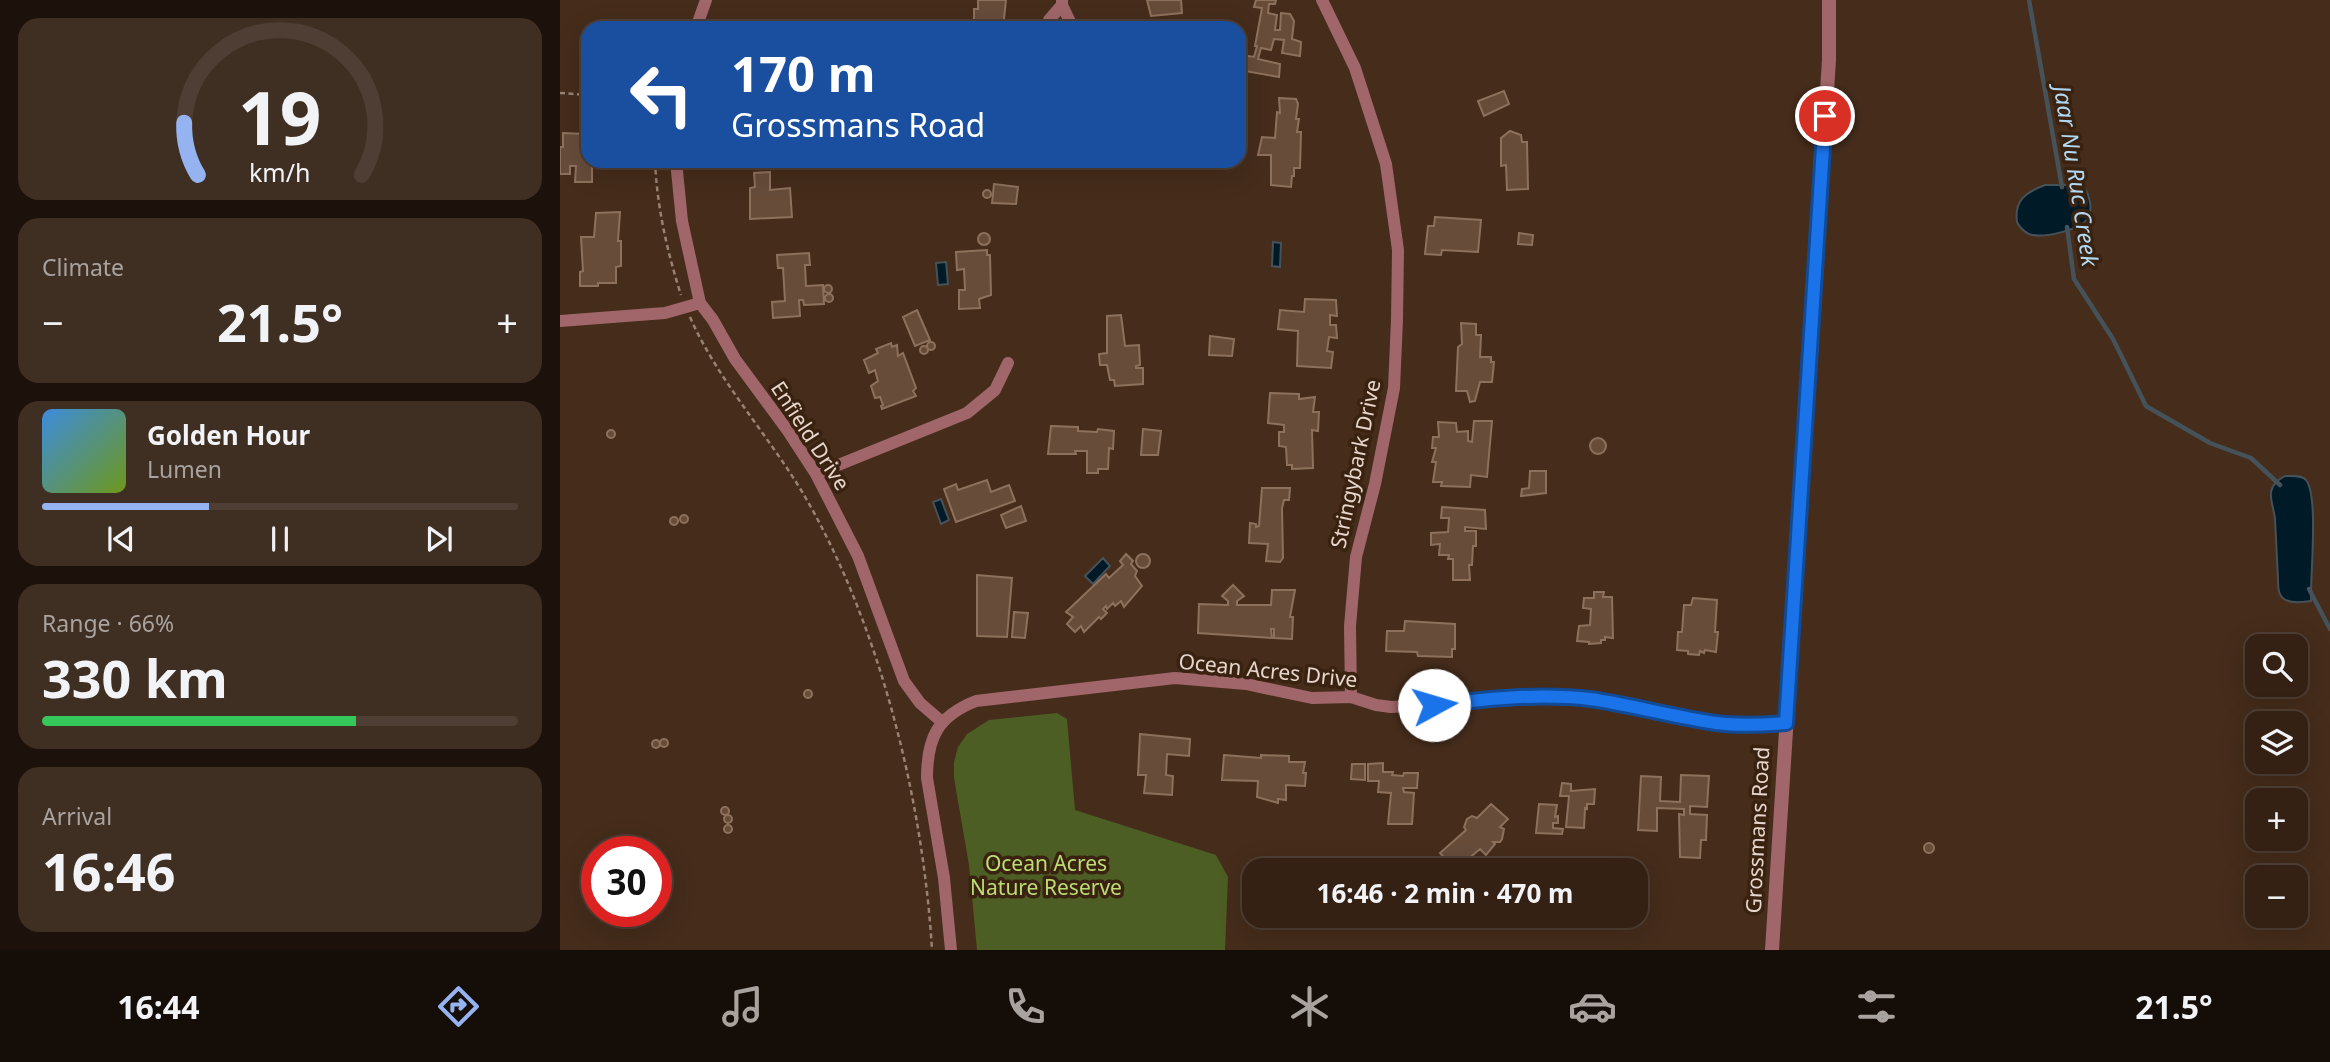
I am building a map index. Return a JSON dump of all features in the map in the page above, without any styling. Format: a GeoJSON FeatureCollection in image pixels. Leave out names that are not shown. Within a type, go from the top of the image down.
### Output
{"type":"FeatureCollection","features":[{"type":"Feature","properties":{"kind":"street"},"geometry":{"type":"LineString","coordinates":[[698,21],[706,0]]}},
{"type":"Feature","properties":{"kind":"street","name":"Stringybark Drive"},"geometry":{"type":"LineString","coordinates":[[1322,0],[1355,68],[1386,164],[1398,250],[1394,388],[1375,484],[1356,557],[1350,626],[1351,697]]}},
{"type":"Feature","properties":{"kind":"street","name":"Grossmans Road"},"geometry":{"type":"LineString","coordinates":[[1772,950],[1829,60],[1829,0]]}},
{"type":"Feature","properties":{"kind":"street"},"geometry":{"type":"LineString","coordinates":[[1048,21],[1062,3],[1070,21]]}},
{"type":"Feature","properties":{"kind":"street","name":"Enfield Drive"},"geometry":{"type":"LineString","coordinates":[[677,168],[681,221],[700,303],[735,359],[816,474],[858,556],[904,681],[920,703],[942,722]]}},
{"type":"Feature","properties":{"kind":"street"},"geometry":{"type":"LineString","coordinates":[[560,321],[650,315],[700,303]]}},
{"type":"Feature","properties":{"kind":"street"},"geometry":{"type":"LineString","coordinates":[[816,474],[967,413],[995,390],[1008,363]]}},
{"type":"Feature","properties":{"kind":"street","name":"Ocean Acres Drive"},"geometry":{"type":"LineString","coordinates":[[942,722],[960,707],[989,697],[1059,692],[1175,678],[1247,684],[1312,698],[1351,697],[1376,705],[1413,707],[1478,700],[1565,697],[1718,723],[1786,723]]}},
{"type":"Feature","properties":{"kind":"street"},"geometry":{"type":"LineString","coordinates":[[942,722],[931,742],[927,778],[944,878],[951,950]]}},
{"type":"Feature","properties":{"kind":"path"},"geometry":{"type":"LineString","coordinates":[[560,93],[581,94]]}},
{"type":"Feature","properties":{"kind":"path"},"geometry":{"type":"LineString","coordinates":[[656,168],[665,236],[686,308],[711,355],[804,495],[852,594],[882,680],[907,779],[920,847],[932,950]]}},
{"type":"Feature","properties":{"kind":"green space","name":"Ocean Acres Nature Reserve"},"geometry":{"type":"Polygon","coordinates":[[[1057,713],[1067,719],[1075,810],[1216,855],[1228,877],[1225,950],[977,950],[969,865],[954,778],[958,747],[967,734],[989,720],[1057,713]]]}},
{"type":"Feature","properties":{"kind":"water"},"geometry":{"type":"Polygon","coordinates":[[[2045,185],[2076,185],[2086,190],[2090,204],[2088,218],[2070,230],[2052,234],[2035,235],[2023,230],[2017,222],[2017,208],[2027,194],[2045,185]]]}},
{"type":"Feature","properties":{"kind":"water"},"geometry":{"type":"Polygon","coordinates":[[[1273,242],[1281,243],[1280,267],[1272,266],[1273,242]]]}},
{"type":"Feature","properties":{"kind":"water"},"geometry":{"type":"Polygon","coordinates":[[[946,262],[948,284],[938,285],[936,263],[946,262]]]}},
{"type":"Feature","properties":{"kind":"water"},"geometry":{"type":"Polygon","coordinates":[[[2285,476],[2304,478],[2310,489],[2313,519],[2311,601],[2287,601],[2279,590],[2271,492],[2276,482],[2285,476]]]}},
{"type":"Feature","properties":{"kind":"water"},"geometry":{"type":"Polygon","coordinates":[[[941,499],[949,520],[941,524],[933,502],[941,499]]]}},
{"type":"Feature","properties":{"kind":"water"},"geometry":{"type":"Polygon","coordinates":[[[1103,558],[1110,566],[1093,584],[1085,576],[1103,558]]]}},
{"type":"Feature","properties":{"kind":"building"},"geometry":{"type":"Polygon","coordinates":[[[978,0],[1006,0],[1004,21],[974,20],[974,9],[978,9],[978,0]]]}},
{"type":"Feature","properties":{"kind":"building"},"geometry":{"type":"Polygon","coordinates":[[[1147,0],[1181,0],[1182,13],[1151,16],[1147,0]]]}},
{"type":"Feature","properties":{"kind":"building"},"geometry":{"type":"Polygon","coordinates":[[[1256,0],[1276,0],[1275,4],[1269,4],[1268,13],[1277,15],[1275,30],[1280,30],[1281,13],[1290,14],[1294,21],[1292,39],[1301,42],[1300,56],[1282,53],[1284,40],[1274,39],[1271,50],[1261,48],[1258,59],[1280,64],[1279,77],[1246,71],[1246,56],[1254,57],[1257,46],[1262,8],[1254,7],[1256,0]]]}},
{"type":"Feature","properties":{"kind":"building"},"geometry":{"type":"Polygon","coordinates":[[[1504,91],[1509,104],[1484,116],[1478,101],[1504,91]]]}},
{"type":"Feature","properties":{"kind":"building"},"geometry":{"type":"Polygon","coordinates":[[[1279,98],[1296,99],[1298,104],[1296,119],[1299,119],[1297,132],[1301,132],[1300,168],[1294,168],[1291,187],[1271,185],[1271,155],[1258,155],[1262,137],[1275,138],[1277,112],[1280,113],[1279,98]]]}},
{"type":"Feature","properties":{"kind":"building"},"geometry":{"type":"Polygon","coordinates":[[[1510,131],[1521,135],[1522,142],[1527,142],[1528,189],[1507,190],[1506,165],[1501,166],[1501,138],[1510,131]]]}},
{"type":"Feature","properties":{"kind":"building"},"geometry":{"type":"Polygon","coordinates":[[[563,133],[581,134],[581,168],[592,168],[592,182],[575,182],[576,166],[570,166],[570,174],[560,174],[560,147],[563,147],[563,133]]]}},
{"type":"Feature","properties":{"kind":"building"},"geometry":{"type":"Polygon","coordinates":[[[770,172],[770,190],[790,188],[792,217],[750,219],[750,188],[755,187],[754,173],[770,172]]]}},
{"type":"Feature","properties":{"kind":"building"},"geometry":{"type":"Polygon","coordinates":[[[994,184],[1018,187],[1016,204],[992,203],[994,184]]]}},
{"type":"Feature","properties":{"kind":"building"},"geometry":{"type":"Polygon","coordinates":[[[987,190],[991,194],[987,198],[983,194],[987,190]]]}},
{"type":"Feature","properties":{"kind":"building"},"geometry":{"type":"Polygon","coordinates":[[[620,212],[618,241],[621,241],[621,266],[616,267],[616,283],[580,286],[580,272],[583,271],[581,237],[594,237],[596,213],[620,212]]]}},
{"type":"Feature","properties":{"kind":"building"},"geometry":{"type":"Polygon","coordinates":[[[1435,217],[1481,220],[1478,252],[1442,250],[1441,255],[1425,254],[1428,226],[1434,226],[1435,217]]]}},
{"type":"Feature","properties":{"kind":"building"},"geometry":{"type":"Polygon","coordinates":[[[984,233],[990,239],[984,245],[978,239],[984,233]]]}},
{"type":"Feature","properties":{"kind":"building"},"geometry":{"type":"Polygon","coordinates":[[[1519,233],[1533,235],[1532,245],[1518,244],[1519,233]]]}},
{"type":"Feature","properties":{"kind":"building"},"geometry":{"type":"Polygon","coordinates":[[[987,250],[987,255],[990,255],[991,295],[979,299],[980,308],[959,309],[959,290],[965,290],[964,269],[957,270],[956,252],[987,250]]]}},
{"type":"Feature","properties":{"kind":"building"},"geometry":{"type":"Polygon","coordinates":[[[809,253],[810,265],[805,265],[806,286],[823,285],[824,304],[804,305],[803,300],[799,300],[800,316],[773,318],[772,302],[785,301],[783,268],[778,268],[777,255],[809,253]]]}},
{"type":"Feature","properties":{"kind":"building"},"geometry":{"type":"Polygon","coordinates":[[[828,285],[832,289],[828,293],[824,289],[828,285]]]}},
{"type":"Feature","properties":{"kind":"building"},"geometry":{"type":"Polygon","coordinates":[[[829,294],[833,298],[829,302],[825,298],[829,294]]]}},
{"type":"Feature","properties":{"kind":"building"},"geometry":{"type":"Polygon","coordinates":[[[1305,299],[1336,300],[1337,316],[1330,315],[1330,325],[1336,325],[1337,338],[1329,337],[1327,351],[1333,352],[1331,368],[1297,366],[1298,331],[1278,329],[1280,310],[1304,312],[1305,299]]]}},
{"type":"Feature","properties":{"kind":"building"},"geometry":{"type":"Polygon","coordinates":[[[917,310],[930,340],[915,346],[903,317],[917,310]]]}},
{"type":"Feature","properties":{"kind":"building"},"geometry":{"type":"Polygon","coordinates":[[[1121,315],[1125,346],[1139,345],[1140,365],[1136,368],[1143,368],[1143,384],[1115,386],[1114,380],[1110,380],[1107,365],[1100,365],[1099,354],[1107,353],[1107,316],[1121,315]]]}},
{"type":"Feature","properties":{"kind":"building"},"geometry":{"type":"Polygon","coordinates":[[[1461,323],[1476,324],[1476,335],[1481,335],[1480,357],[1491,357],[1491,362],[1494,362],[1492,382],[1480,382],[1475,401],[1470,402],[1467,391],[1456,391],[1458,347],[1462,344],[1461,323]]]}},
{"type":"Feature","properties":{"kind":"building"},"geometry":{"type":"Polygon","coordinates":[[[1210,336],[1234,339],[1232,356],[1209,355],[1210,336]]]}},
{"type":"Feature","properties":{"kind":"building"},"geometry":{"type":"Polygon","coordinates":[[[931,342],[935,346],[931,350],[927,346],[931,342]]]}},
{"type":"Feature","properties":{"kind":"building"},"geometry":{"type":"Polygon","coordinates":[[[891,343],[892,347],[897,345],[898,356],[903,353],[916,388],[913,391],[916,396],[882,409],[880,397],[875,398],[871,386],[878,381],[875,370],[869,373],[864,360],[878,353],[876,349],[891,343]]]}},
{"type":"Feature","properties":{"kind":"building"},"geometry":{"type":"Polygon","coordinates":[[[924,346],[928,350],[924,354],[920,350],[924,346]]]}},
{"type":"Feature","properties":{"kind":"building"},"geometry":{"type":"Polygon","coordinates":[[[1270,393],[1299,394],[1299,399],[1315,397],[1313,412],[1319,412],[1318,431],[1312,430],[1313,468],[1292,469],[1292,465],[1287,465],[1286,447],[1279,446],[1279,432],[1284,432],[1284,425],[1268,423],[1270,393]]]}},
{"type":"Feature","properties":{"kind":"building"},"geometry":{"type":"Polygon","coordinates":[[[1474,421],[1492,421],[1487,477],[1471,475],[1470,487],[1441,486],[1442,482],[1433,482],[1436,462],[1432,462],[1436,448],[1432,448],[1433,437],[1439,437],[1438,422],[1456,423],[1457,432],[1468,431],[1468,441],[1472,442],[1474,421]]]}},
{"type":"Feature","properties":{"kind":"building"},"geometry":{"type":"Polygon","coordinates":[[[1051,426],[1078,427],[1078,431],[1114,431],[1113,449],[1109,448],[1108,469],[1087,473],[1087,451],[1075,451],[1076,454],[1048,454],[1051,426]]]}},
{"type":"Feature","properties":{"kind":"building"},"geometry":{"type":"Polygon","coordinates":[[[1143,429],[1161,431],[1158,455],[1141,455],[1143,429]]]}},
{"type":"Feature","properties":{"kind":"building"},"geometry":{"type":"Polygon","coordinates":[[[611,430],[615,434],[611,438],[607,434],[611,430]]]}},
{"type":"Feature","properties":{"kind":"building"},"geometry":{"type":"Polygon","coordinates":[[[1598,438],[1604,440],[1604,452],[1598,454],[1592,452],[1590,446],[1592,440],[1598,438]]]}},
{"type":"Feature","properties":{"kind":"building"},"geometry":{"type":"Polygon","coordinates":[[[1530,471],[1546,471],[1546,493],[1521,496],[1522,489],[1529,488],[1530,471]]]}},
{"type":"Feature","properties":{"kind":"building"},"geometry":{"type":"Polygon","coordinates":[[[987,480],[991,492],[1009,485],[1015,501],[956,522],[944,489],[956,484],[958,490],[987,480]]]}},
{"type":"Feature","properties":{"kind":"building"},"geometry":{"type":"Polygon","coordinates":[[[1262,488],[1290,488],[1289,500],[1284,500],[1282,508],[1283,558],[1280,562],[1266,561],[1268,544],[1249,543],[1250,523],[1259,526],[1262,488]]]}},
{"type":"Feature","properties":{"kind":"building"},"geometry":{"type":"Polygon","coordinates":[[[1021,506],[1026,521],[1006,528],[1001,515],[1021,506]]]}},
{"type":"Feature","properties":{"kind":"building"},"geometry":{"type":"Polygon","coordinates":[[[1442,507],[1485,510],[1486,529],[1465,527],[1465,531],[1476,531],[1476,546],[1473,546],[1472,565],[1469,565],[1470,580],[1453,580],[1453,559],[1448,559],[1449,555],[1439,555],[1440,544],[1431,545],[1431,533],[1448,532],[1449,518],[1441,518],[1442,507]]]}},
{"type":"Feature","properties":{"kind":"building"},"geometry":{"type":"Polygon","coordinates":[[[684,515],[688,519],[684,523],[680,519],[684,515]]]}},
{"type":"Feature","properties":{"kind":"building"},"geometry":{"type":"Polygon","coordinates":[[[674,517],[678,521],[674,525],[670,521],[674,517]]]}},
{"type":"Feature","properties":{"kind":"building"},"geometry":{"type":"Polygon","coordinates":[[[1126,554],[1133,561],[1131,564],[1137,571],[1135,576],[1142,586],[1124,607],[1121,601],[1115,606],[1113,603],[1107,609],[1106,606],[1103,609],[1107,613],[1101,619],[1099,617],[1084,632],[1081,626],[1075,632],[1067,624],[1073,617],[1066,612],[1106,574],[1109,578],[1123,565],[1120,561],[1126,554]]]}},
{"type":"Feature","properties":{"kind":"building"},"geometry":{"type":"Polygon","coordinates":[[[1140,554],[1146,554],[1150,561],[1146,568],[1140,568],[1136,564],[1136,558],[1140,554]]]}},
{"type":"Feature","properties":{"kind":"building"},"geometry":{"type":"Polygon","coordinates":[[[977,575],[1012,578],[1007,637],[977,636],[977,575]]]}},
{"type":"Feature","properties":{"kind":"building"},"geometry":{"type":"Polygon","coordinates":[[[1233,585],[1244,596],[1237,601],[1237,605],[1271,605],[1272,590],[1295,590],[1290,617],[1293,617],[1292,639],[1274,638],[1274,629],[1271,629],[1272,638],[1198,633],[1199,604],[1228,605],[1228,601],[1222,596],[1233,585]]]}},
{"type":"Feature","properties":{"kind":"building"},"geometry":{"type":"Polygon","coordinates":[[[1594,592],[1604,592],[1603,597],[1612,597],[1613,638],[1605,637],[1601,643],[1589,644],[1577,641],[1579,626],[1590,625],[1591,609],[1583,608],[1584,598],[1594,598],[1594,592]]]}},
{"type":"Feature","properties":{"kind":"building"},"geometry":{"type":"Polygon","coordinates":[[[1693,598],[1717,600],[1716,652],[1705,650],[1704,653],[1700,651],[1699,655],[1677,650],[1678,632],[1682,632],[1684,605],[1691,605],[1693,598]]]}},
{"type":"Feature","properties":{"kind":"building"},"geometry":{"type":"Polygon","coordinates":[[[1014,612],[1028,613],[1025,638],[1012,637],[1014,612]]]}},
{"type":"Feature","properties":{"kind":"building"},"geometry":{"type":"Polygon","coordinates":[[[1405,621],[1455,624],[1455,649],[1452,649],[1452,657],[1386,651],[1387,631],[1404,631],[1405,621]]]}},
{"type":"Feature","properties":{"kind":"building"},"geometry":{"type":"Polygon","coordinates":[[[808,690],[812,694],[808,698],[804,694],[808,690]]]}},
{"type":"Feature","properties":{"kind":"building"},"geometry":{"type":"Polygon","coordinates":[[[1140,734],[1190,739],[1189,756],[1167,754],[1166,775],[1173,776],[1172,795],[1144,793],[1146,775],[1138,775],[1140,734]]]}},
{"type":"Feature","properties":{"kind":"building"},"geometry":{"type":"Polygon","coordinates":[[[664,739],[668,743],[664,747],[660,743],[664,739]]]}},
{"type":"Feature","properties":{"kind":"building"},"geometry":{"type":"Polygon","coordinates":[[[656,740],[660,744],[656,748],[652,744],[656,740]]]}},
{"type":"Feature","properties":{"kind":"building"},"geometry":{"type":"Polygon","coordinates":[[[1224,755],[1261,758],[1261,755],[1289,756],[1289,762],[1305,762],[1305,786],[1286,785],[1286,800],[1278,799],[1278,803],[1257,797],[1258,781],[1222,780],[1224,755]]]}},
{"type":"Feature","properties":{"kind":"building"},"geometry":{"type":"Polygon","coordinates":[[[1383,763],[1383,772],[1393,772],[1392,775],[1418,773],[1417,788],[1403,788],[1404,792],[1414,793],[1412,824],[1388,824],[1391,793],[1378,792],[1379,781],[1368,781],[1368,764],[1383,763]]]}},
{"type":"Feature","properties":{"kind":"building"},"geometry":{"type":"Polygon","coordinates":[[[1352,764],[1365,764],[1365,780],[1351,779],[1352,764]]]}},
{"type":"Feature","properties":{"kind":"building"},"geometry":{"type":"Polygon","coordinates":[[[1681,775],[1709,776],[1707,807],[1690,806],[1690,814],[1707,815],[1706,840],[1701,840],[1700,858],[1680,857],[1679,814],[1684,815],[1684,809],[1657,808],[1657,831],[1638,830],[1641,776],[1661,777],[1660,801],[1680,802],[1681,775]]]}},
{"type":"Feature","properties":{"kind":"building"},"geometry":{"type":"Polygon","coordinates":[[[1562,783],[1571,784],[1571,791],[1595,789],[1594,804],[1587,804],[1587,809],[1585,808],[1584,828],[1566,827],[1569,796],[1560,796],[1562,783]]]}},
{"type":"Feature","properties":{"kind":"building"},"geometry":{"type":"Polygon","coordinates":[[[1491,804],[1508,819],[1500,827],[1504,829],[1500,842],[1493,842],[1495,844],[1486,855],[1480,849],[1469,858],[1444,858],[1440,853],[1466,830],[1464,827],[1467,819],[1472,816],[1477,818],[1491,804]]]}},
{"type":"Feature","properties":{"kind":"building"},"geometry":{"type":"Polygon","coordinates":[[[1539,804],[1557,805],[1555,817],[1558,816],[1558,823],[1553,823],[1553,828],[1563,829],[1562,834],[1536,833],[1539,804]]]}},
{"type":"Feature","properties":{"kind":"building"},"geometry":{"type":"Polygon","coordinates":[[[725,807],[729,811],[725,815],[721,811],[725,807]]]}},
{"type":"Feature","properties":{"kind":"building"},"geometry":{"type":"Polygon","coordinates":[[[728,815],[732,819],[728,823],[724,819],[728,815]]]}},
{"type":"Feature","properties":{"kind":"building"},"geometry":{"type":"Polygon","coordinates":[[[728,825],[732,829],[728,833],[724,829],[728,825]]]}},
{"type":"Feature","properties":{"kind":"building"},"geometry":{"type":"Polygon","coordinates":[[[1929,843],[1933,844],[1933,852],[1929,853],[1925,852],[1924,848],[1925,844],[1929,843]]]}},
{"type":"Feature","properties":{"kind":"waterway","name":"Jaar Nu Ruc Creek"},"geometry":{"type":"LineString","coordinates":[[2029,0],[2062,187]]}},
{"type":"Feature","properties":{"kind":"waterway","name":"Jaar Nu Ruc Creek"},"geometry":{"type":"LineString","coordinates":[[2067,227],[2074,279],[2113,339],[2146,406],[2210,443],[2251,458],[2280,485]]}},
{"type":"Feature","properties":{"kind":"waterway","name":"Jaar Nu Ruc Creek"},"geometry":{"type":"LineString","coordinates":[[2309,589],[2330,629]]}},
{"type":"Feature","properties":{"kind":"route"},"geometry":{"type":"LineString","coordinates":[[1434,705],[1478,700],[1565,697],[1591,699],[1718,723],[1786,723],[1825,116]]}}]}
